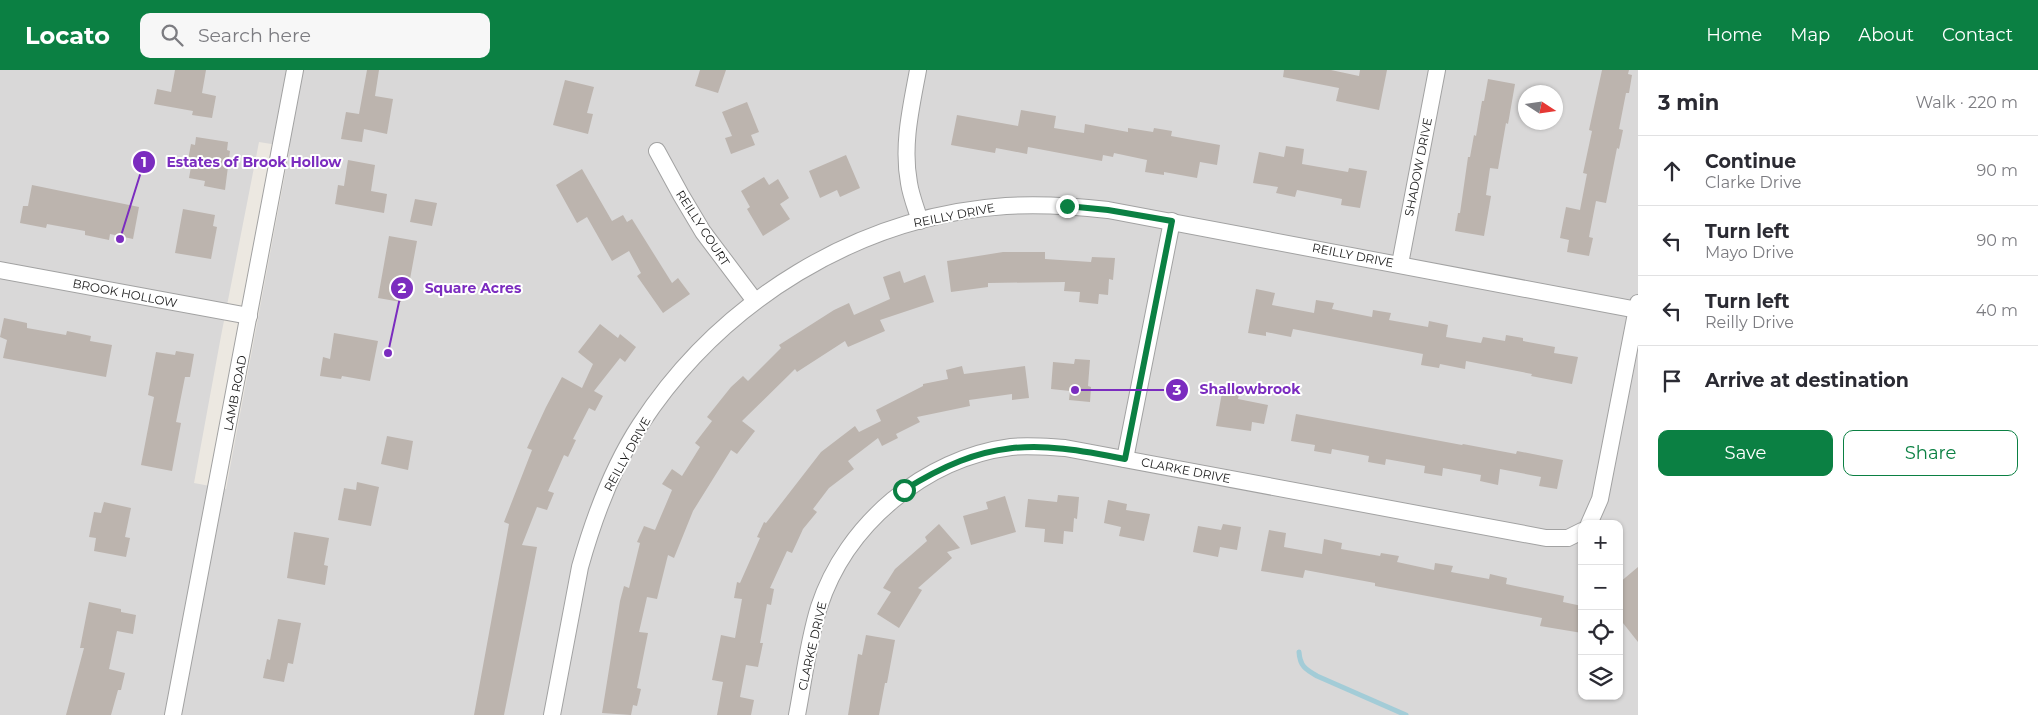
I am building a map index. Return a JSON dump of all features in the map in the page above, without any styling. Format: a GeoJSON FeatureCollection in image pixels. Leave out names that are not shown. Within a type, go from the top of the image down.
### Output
{"type":"FeatureCollection","features":[{"type":"Feature","properties":{"kind":"street","name":"LAMB ROAD"},"geometry":{"type":"LineString","coordinates":[[173,715],[295,70]]}},
{"type":"Feature","properties":{"kind":"street"},"geometry":{"type":"LineString","coordinates":[[918,70],[906,148],[909,184],[920,221]]}},
{"type":"Feature","properties":{"kind":"street","name":"SHADOW DRIVE"},"geometry":{"type":"LineString","coordinates":[[1400,264],[1437,70]]}},
{"type":"Feature","properties":{"kind":"street","name":"REILLY COURT"},"geometry":{"type":"LineString","coordinates":[[657,151],[680,195],[703,232],[755,301]]}},
{"type":"Feature","properties":{"kind":"street","name":"REILLY DRIVE"},"geometry":{"type":"LineString","coordinates":[[552,715],[580,566],[595,517],[616,470],[640,426],[677,375],[717,333],[755,301],[828,255],[877,234],[948,214],[1004,206],[1037,205],[1108,210],[1637,306]]}},
{"type":"Feature","properties":{"kind":"street"},"geometry":{"type":"LineString","coordinates":[[1125,459],[1172,221]]}},
{"type":"Feature","properties":{"kind":"street","name":"BROOK HOLLOW"},"geometry":{"type":"LineString","coordinates":[[0,270],[249,316]]}},
{"type":"Feature","properties":{"kind":"street"},"geometry":{"type":"LineString","coordinates":[[1590,520],[1597,510],[1600,499],[1637,306]]}},
{"type":"Feature","properties":{"kind":"street","name":"CLARKE DRIVE"},"geometry":{"type":"LineString","coordinates":[[797,715],[814,625],[830,581],[854,540],[904,490],[928,475],[954,463],[1010,447],[1065,448],[1546,538],[1568,538],[1578,533]]}},
{"type":"Feature","properties":{"kind":"shaded area"},"geometry":{"type":"Polygon","coordinates":[[[0,70],[1638,70],[1638,715],[0,715],[0,70]],[[259,142],[194,483],[226,489],[290,147],[259,142]]]}},
{"type":"Feature","properties":{"kind":"building"},"geometry":{"type":"Polygon","coordinates":[[[175,70],[206,70],[202,93],[216,96],[212,118],[192,115],[193,111],[154,104],[157,89],[171,92],[175,70]]]}},
{"type":"Feature","properties":{"kind":"building"},"geometry":{"type":"Polygon","coordinates":[[[367,70],[379,70],[375,96],[393,99],[387,134],[364,129],[362,142],[341,139],[346,112],[359,114],[367,70]]]}},
{"type":"Feature","properties":{"kind":"building"},"geometry":{"type":"Polygon","coordinates":[[[700,70],[726,70],[718,93],[695,86],[700,70]]]}},
{"type":"Feature","properties":{"kind":"building"},"geometry":{"type":"Polygon","coordinates":[[[1284,70],[1331,70],[1359,76],[1360,70],[1387,70],[1379,110],[1336,101],[1339,88],[1283,77],[1284,70]]]}},
{"type":"Feature","properties":{"kind":"building"},"geometry":{"type":"Polygon","coordinates":[[[1602,70],[1629,70],[1628,74],[1632,75],[1629,93],[1626,93],[1619,129],[1623,130],[1619,149],[1617,148],[1606,203],[1596,201],[1589,237],[1593,238],[1589,256],[1567,252],[1569,240],[1560,238],[1566,207],[1580,210],[1587,174],[1583,173],[1592,131],[1589,130],[1602,70]]]}},
{"type":"Feature","properties":{"kind":"building"},"geometry":{"type":"Polygon","coordinates":[[[1488,79],[1515,84],[1498,169],[1490,168],[1486,195],[1491,196],[1484,236],[1455,231],[1458,213],[1460,213],[1468,157],[1470,157],[1474,135],[1476,136],[1488,79]]]}},
{"type":"Feature","properties":{"kind":"building"},"geometry":{"type":"Polygon","coordinates":[[[565,80],[594,87],[587,113],[593,114],[588,134],[553,125],[565,80]]]}},
{"type":"Feature","properties":{"kind":"building"},"geometry":{"type":"Polygon","coordinates":[[[747,102],[759,132],[751,135],[755,145],[731,154],[725,138],[732,136],[722,112],[747,102]]]}},
{"type":"Feature","properties":{"kind":"building"},"geometry":{"type":"Polygon","coordinates":[[[1021,110],[1056,116],[1054,128],[1084,133],[1085,124],[1128,132],[1128,128],[1153,132],[1154,128],[1172,131],[1171,136],[1220,145],[1217,165],[1200,162],[1197,178],[1164,172],[1164,175],[1145,172],[1147,160],[1114,153],[1113,157],[1103,155],[1102,161],[1028,147],[1027,154],[996,148],[995,153],[951,145],[957,115],[1018,126],[1021,110]]]}},
{"type":"Feature","properties":{"kind":"building"},"geometry":{"type":"Polygon","coordinates":[[[196,137],[228,142],[227,150],[230,151],[225,190],[204,186],[205,181],[189,178],[192,161],[188,160],[191,144],[195,145],[196,137]]]}},
{"type":"Feature","properties":{"kind":"building"},"geometry":{"type":"Polygon","coordinates":[[[1286,146],[1304,149],[1302,164],[1348,172],[1349,168],[1367,171],[1360,208],[1341,205],[1342,199],[1297,190],[1295,197],[1276,193],[1278,187],[1253,183],[1259,152],[1284,157],[1286,146]]]}},
{"type":"Feature","properties":{"kind":"building"},"geometry":{"type":"Polygon","coordinates":[[[846,155],[860,188],[840,197],[837,190],[820,198],[809,171],[846,155]]]}},
{"type":"Feature","properties":{"kind":"building"},"geometry":{"type":"Polygon","coordinates":[[[348,160],[375,165],[371,191],[387,194],[384,213],[335,204],[338,185],[344,186],[348,160]]]}},
{"type":"Feature","properties":{"kind":"building"},"geometry":{"type":"Polygon","coordinates":[[[582,169],[612,221],[623,215],[627,222],[632,219],[672,283],[678,278],[690,294],[663,313],[637,276],[641,273],[629,251],[612,261],[587,217],[577,223],[556,185],[582,169]]]}},
{"type":"Feature","properties":{"kind":"building"},"geometry":{"type":"Polygon","coordinates":[[[764,177],[769,185],[778,179],[789,198],[780,204],[790,219],[763,236],[747,209],[750,207],[741,191],[764,177]]]}},
{"type":"Feature","properties":{"kind":"building"},"geometry":{"type":"Polygon","coordinates":[[[32,185],[139,207],[133,239],[110,234],[109,240],[85,235],[85,231],[47,224],[46,228],[20,223],[23,206],[28,206],[32,185]]]}},
{"type":"Feature","properties":{"kind":"building"},"geometry":{"type":"Polygon","coordinates":[[[415,199],[437,203],[432,226],[410,222],[415,199]]]}},
{"type":"Feature","properties":{"kind":"building"},"geometry":{"type":"Polygon","coordinates":[[[183,209],[215,215],[213,226],[217,227],[211,259],[175,253],[183,209]]]}},
{"type":"Feature","properties":{"kind":"building"},"geometry":{"type":"Polygon","coordinates":[[[389,236],[417,241],[410,279],[405,278],[401,302],[378,298],[389,236]]]}},
{"type":"Feature","properties":{"kind":"building"},"geometry":{"type":"Polygon","coordinates":[[[1003,252],[1045,252],[1045,259],[1091,262],[1092,257],[1115,258],[1113,280],[1109,279],[1108,295],[1099,294],[1098,304],[1079,302],[1080,292],[1064,291],[1065,282],[988,283],[988,287],[951,292],[947,261],[1003,252]]]}},
{"type":"Feature","properties":{"kind":"building"},"geometry":{"type":"Polygon","coordinates":[[[900,271],[904,283],[925,275],[934,302],[880,320],[885,331],[848,347],[845,341],[797,372],[795,369],[742,421],[755,431],[737,454],[731,450],[693,511],[674,558],[668,555],[657,599],[647,597],[639,632],[648,633],[637,688],[641,689],[637,706],[633,705],[631,715],[602,713],[620,601],[624,586],[629,588],[640,543],[637,542],[644,526],[655,530],[672,490],[662,484],[672,469],[682,476],[700,447],[695,443],[712,421],[707,417],[731,387],[743,376],[748,381],[781,348],[779,345],[834,310],[849,303],[854,315],[890,299],[883,277],[900,271]]]}},
{"type":"Feature","properties":{"kind":"building"},"geometry":{"type":"Polygon","coordinates":[[[1256,289],[1275,293],[1272,305],[1314,313],[1316,300],[1334,303],[1332,309],[1372,317],[1373,310],[1391,313],[1389,320],[1428,327],[1429,321],[1448,325],[1446,337],[1481,343],[1483,337],[1505,341],[1506,335],[1523,338],[1523,341],[1555,347],[1554,353],[1578,357],[1572,384],[1466,361],[1465,369],[1440,364],[1439,368],[1421,365],[1423,354],[1293,329],[1291,337],[1266,332],[1266,336],[1248,333],[1256,289]]]}},
{"type":"Feature","properties":{"kind":"building"},"geometry":{"type":"Polygon","coordinates":[[[4,318],[27,323],[27,328],[66,335],[67,331],[91,336],[90,341],[112,345],[106,377],[3,358],[7,340],[0,337],[4,318]]]}},
{"type":"Feature","properties":{"kind":"building"},"geometry":{"type":"Polygon","coordinates":[[[600,324],[618,338],[620,334],[636,347],[625,362],[620,358],[594,391],[603,396],[595,411],[589,408],[573,439],[576,440],[568,457],[564,455],[548,491],[554,493],[547,510],[537,507],[522,545],[537,547],[504,715],[474,715],[509,524],[504,522],[532,450],[527,448],[562,377],[582,388],[593,364],[578,352],[600,324]]]}},
{"type":"Feature","properties":{"kind":"building"},"geometry":{"type":"Polygon","coordinates":[[[334,333],[378,341],[370,381],[342,376],[341,379],[320,376],[323,357],[330,359],[334,333]]]}},
{"type":"Feature","properties":{"kind":"building"},"geometry":{"type":"Polygon","coordinates":[[[176,351],[194,354],[190,377],[185,377],[176,422],[181,423],[172,471],[141,465],[154,397],[148,395],[156,352],[175,355],[176,351]]]}},
{"type":"Feature","properties":{"kind":"building"},"geometry":{"type":"Polygon","coordinates":[[[1075,359],[1090,360],[1088,386],[1091,387],[1090,402],[1069,400],[1070,391],[1051,389],[1053,362],[1074,364],[1075,359]]]}},
{"type":"Feature","properties":{"kind":"building"},"geometry":{"type":"Polygon","coordinates":[[[962,366],[964,374],[1025,366],[1029,398],[1012,400],[1012,394],[969,400],[970,406],[917,417],[920,422],[896,434],[898,438],[882,446],[878,438],[848,461],[854,469],[829,488],[813,509],[817,512],[803,529],[792,553],[787,551],[770,588],[774,589],[771,605],[767,604],[760,643],[763,643],[758,667],[746,665],[740,697],[754,700],[751,715],[717,715],[723,682],[712,680],[721,635],[735,638],[742,599],[734,598],[737,582],[740,583],[760,538],[757,537],[764,522],[766,523],[821,452],[855,426],[859,432],[881,421],[876,410],[923,386],[923,384],[948,379],[946,370],[962,366]]]}},
{"type":"Feature","properties":{"kind":"building"},"geometry":{"type":"Polygon","coordinates":[[[1223,387],[1240,390],[1238,399],[1268,405],[1264,424],[1252,422],[1251,431],[1216,426],[1223,387]]]}},
{"type":"Feature","properties":{"kind":"building"},"geometry":{"type":"Polygon","coordinates":[[[1296,414],[1462,445],[1516,454],[1517,451],[1563,460],[1557,489],[1539,486],[1541,477],[1500,469],[1498,485],[1480,481],[1481,475],[1443,468],[1442,476],[1424,473],[1425,466],[1386,459],[1385,465],[1368,462],[1369,456],[1332,449],[1331,454],[1314,451],[1315,445],[1291,441],[1296,414]]]}},
{"type":"Feature","properties":{"kind":"building"},"geometry":{"type":"Polygon","coordinates":[[[387,436],[413,441],[408,470],[381,464],[387,436]]]}},
{"type":"Feature","properties":{"kind":"building"},"geometry":{"type":"Polygon","coordinates":[[[357,482],[379,487],[371,526],[338,520],[344,488],[356,490],[357,482]]]}},
{"type":"Feature","properties":{"kind":"building"},"geometry":{"type":"Polygon","coordinates":[[[1058,495],[1079,497],[1077,519],[1074,518],[1073,532],[1064,531],[1063,544],[1044,542],[1045,529],[1025,527],[1028,499],[1057,502],[1058,495]]]}},
{"type":"Feature","properties":{"kind":"building"},"geometry":{"type":"Polygon","coordinates":[[[1005,496],[1016,532],[971,545],[963,516],[988,509],[986,502],[1005,496]]]}},
{"type":"Feature","properties":{"kind":"building"},"geometry":{"type":"Polygon","coordinates":[[[1108,500],[1127,504],[1126,510],[1150,514],[1144,541],[1119,536],[1121,527],[1104,523],[1108,500]]]}},
{"type":"Feature","properties":{"kind":"building"},"geometry":{"type":"Polygon","coordinates":[[[104,502],[131,508],[125,537],[130,538],[126,557],[94,551],[96,538],[89,537],[94,512],[101,513],[104,502]]]}},
{"type":"Feature","properties":{"kind":"building"},"geometry":{"type":"Polygon","coordinates":[[[939,524],[960,548],[947,552],[952,558],[918,588],[922,590],[899,628],[877,614],[891,592],[883,588],[895,569],[927,541],[925,537],[939,524]]]}},
{"type":"Feature","properties":{"kind":"building"},"geometry":{"type":"Polygon","coordinates":[[[1223,524],[1241,527],[1237,550],[1220,547],[1218,557],[1193,552],[1198,526],[1221,530],[1223,524]]]}},
{"type":"Feature","properties":{"kind":"building"},"geometry":{"type":"Polygon","coordinates":[[[1269,530],[1286,533],[1284,547],[1322,554],[1324,539],[1342,543],[1341,549],[1380,556],[1381,553],[1399,556],[1397,562],[1434,570],[1435,563],[1453,566],[1451,572],[1489,579],[1490,574],[1507,578],[1506,584],[1564,596],[1563,602],[1578,605],[1578,632],[1540,626],[1542,618],[1375,586],[1375,583],[1305,570],[1303,578],[1261,571],[1269,530]]]}},
{"type":"Feature","properties":{"kind":"building"},"geometry":{"type":"Polygon","coordinates":[[[294,532],[329,538],[324,565],[328,566],[325,585],[287,578],[294,532]]]}},
{"type":"Feature","properties":{"kind":"building"},"geometry":{"type":"Polygon","coordinates":[[[1638,567],[1638,642],[1623,623],[1623,580],[1638,567]]]}},
{"type":"Feature","properties":{"kind":"building"},"geometry":{"type":"Polygon","coordinates":[[[89,602],[121,609],[121,612],[136,615],[133,634],[117,631],[109,669],[125,673],[121,690],[118,690],[111,715],[66,715],[84,648],[80,648],[89,602]]]}},
{"type":"Feature","properties":{"kind":"building"},"geometry":{"type":"Polygon","coordinates":[[[278,619],[301,623],[293,664],[288,663],[284,682],[263,678],[267,659],[270,660],[278,619]]]}},
{"type":"Feature","properties":{"kind":"building"},"geometry":{"type":"Polygon","coordinates":[[[866,635],[895,640],[887,683],[885,683],[879,715],[848,715],[858,654],[862,655],[866,635]]]}},
{"type":"Feature","properties":{"kind":"waterway"},"geometry":{"type":"LineString","coordinates":[[1299,652],[1304,667],[1317,676],[1406,715]]}},
{"type":"Feature","properties":{"kind":"place","name":"Estates of Brook Hollow"},"geometry":{"type":"Point","coordinates":[120,239]}},
{"type":"Feature","properties":{"kind":"place","name":"Square Acres"},"geometry":{"type":"Point","coordinates":[388,353]}},
{"type":"Feature","properties":{"kind":"place","name":"Shallowbrook"},"geometry":{"type":"Point","coordinates":[1075,390]}},
{"type":"Feature","properties":{"kind":"route"},"geometry":{"type":"LineString","coordinates":[[904,490],[928,475],[954,463],[1010,447],[1065,448],[1125,459],[1172,221],[1108,210],[1067,206]]}}]}
